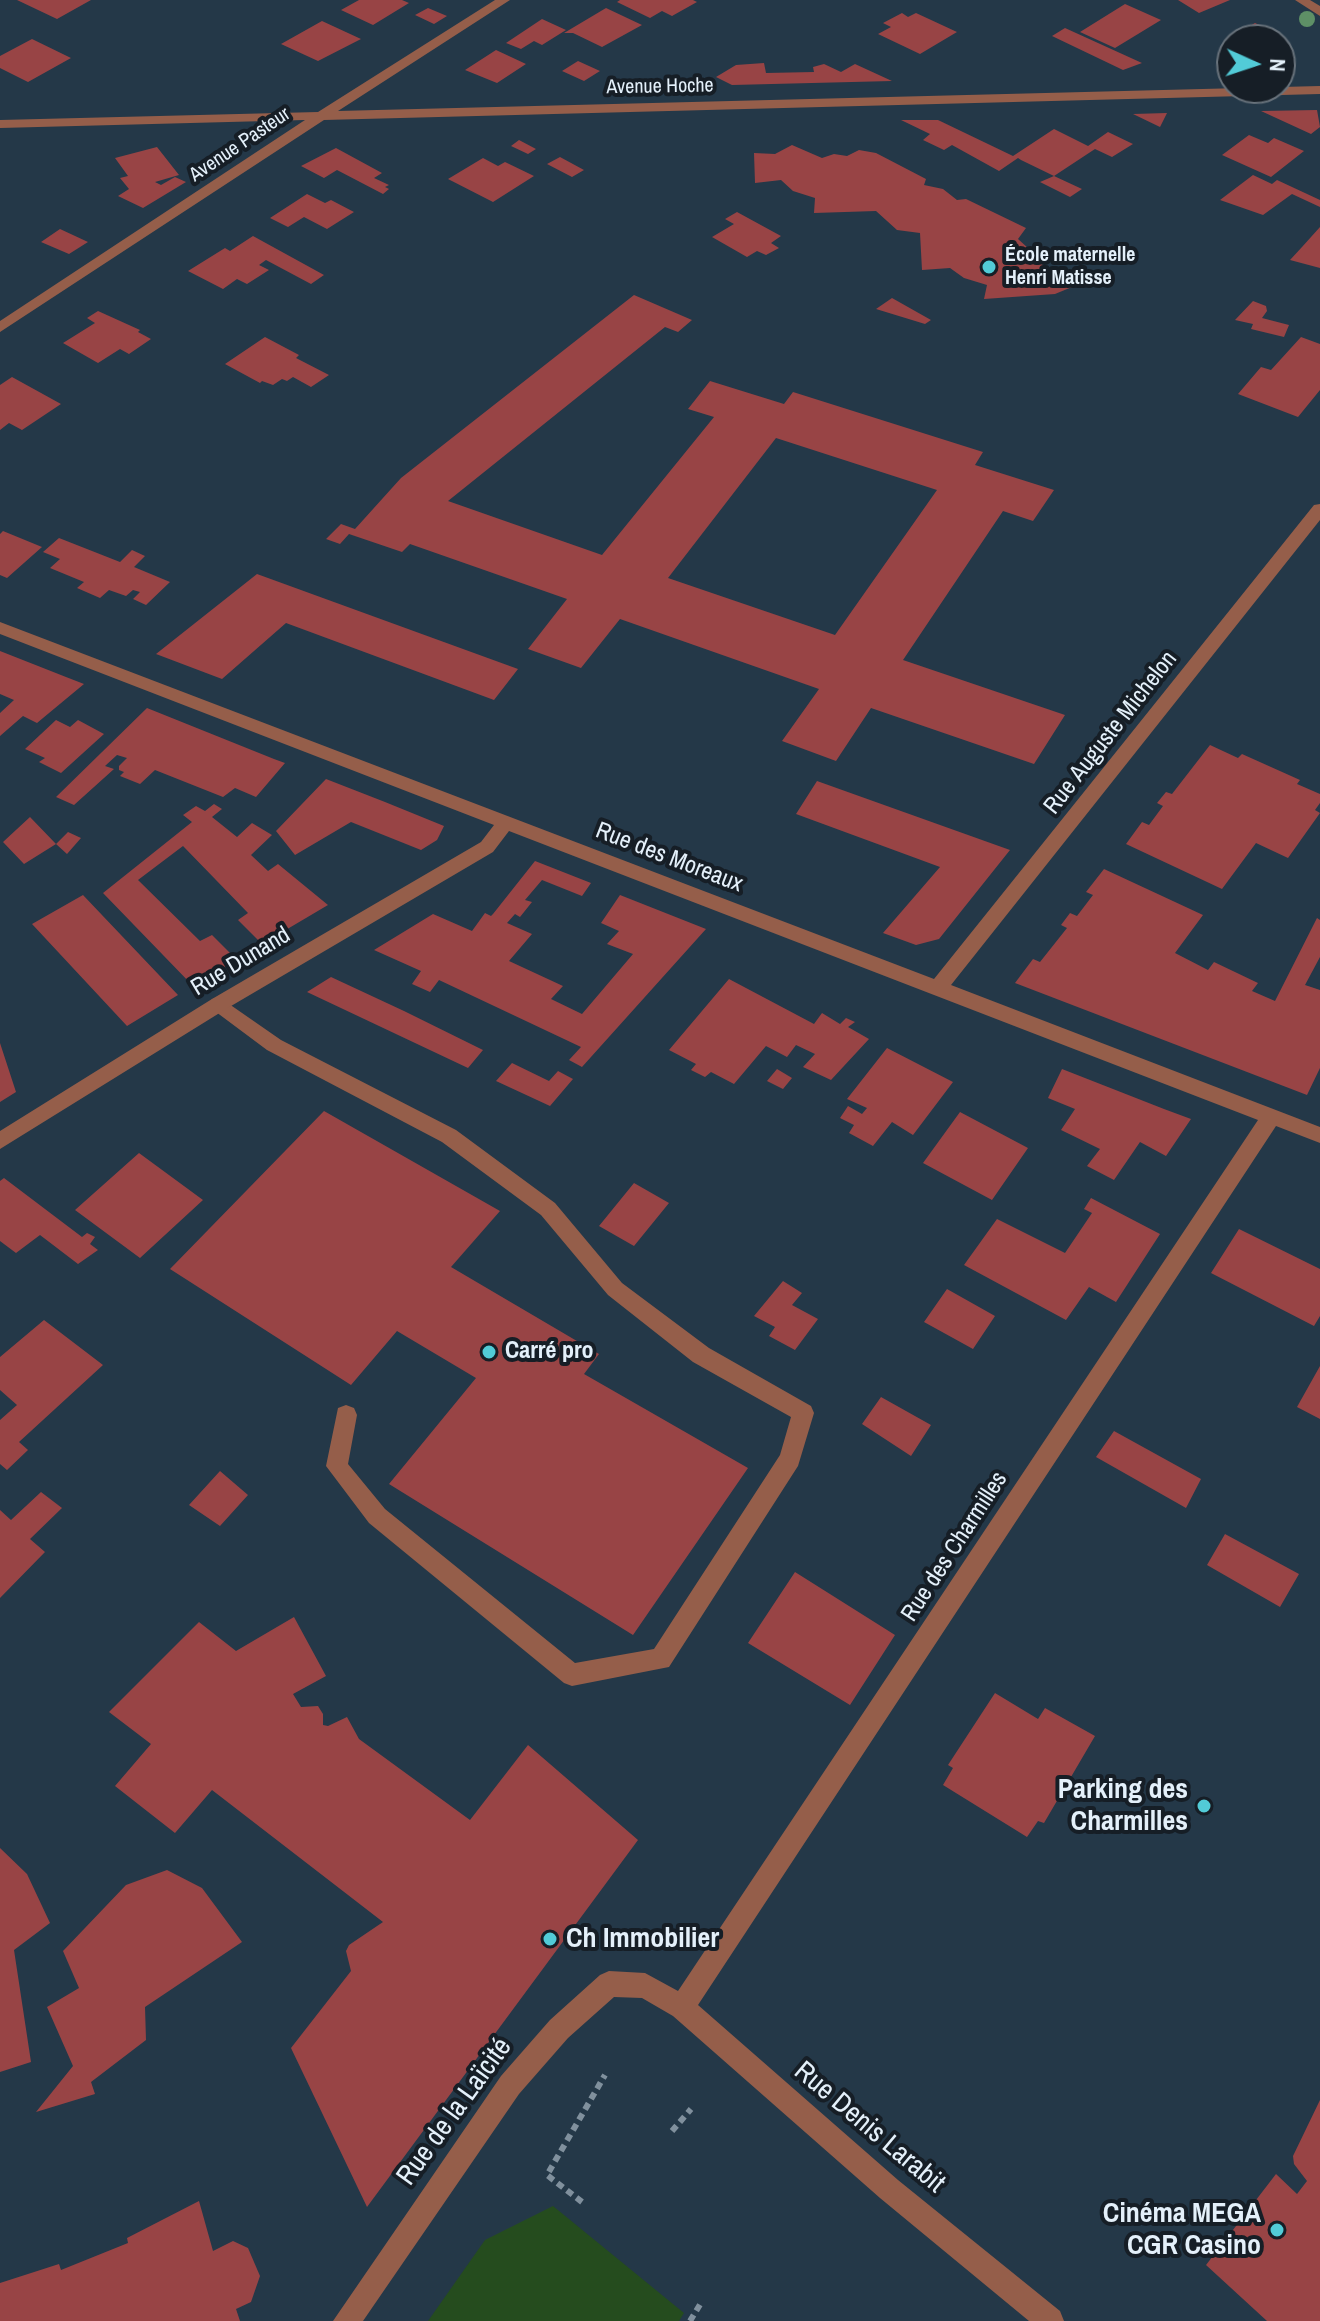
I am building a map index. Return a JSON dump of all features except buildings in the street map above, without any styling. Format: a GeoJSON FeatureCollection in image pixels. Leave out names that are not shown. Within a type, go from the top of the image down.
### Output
{"type":"FeatureCollection","features":[{"type":"Feature","properties":{"kind":"street","name":"Avenue Pasteur"},"geometry":{"type":"LineString","coordinates":[[0,328],[322,115],[504,0]]}},
{"type":"Feature","properties":{"kind":"street"},"geometry":{"type":"LineString","coordinates":[[1301,0],[1320,12]]}},
{"type":"Feature","properties":{"kind":"street","name":"Avenue Hoche"},"geometry":{"type":"LineString","coordinates":[[0,124],[1320,90]]}},
{"type":"Feature","properties":{"kind":"street","name":"Rue Auguste Michelon"},"geometry":{"type":"LineString","coordinates":[[939,987],[1320,509]]}},
{"type":"Feature","properties":{"kind":"street","name":"Rue des Moreaux"},"geometry":{"type":"LineString","coordinates":[[0,628],[1320,1135]]}},
{"type":"Feature","properties":{"kind":"street","name":"Rue Dunand"},"geometry":{"type":"LineString","coordinates":[[0,1141],[219,1004],[487,847],[504,824]]}},
{"type":"Feature","properties":{"kind":"street"},"geometry":{"type":"LineString","coordinates":[[219,1004],[274,1045],[449,1136],[548,1209],[615,1289],[701,1355],[803,1413],[790,1459],[661,1659],[572,1675],[377,1516],[337,1466],[346,1415]]}},
{"type":"Feature","properties":{"kind":"street","name":"Rue des Charmilles"},"geometry":{"type":"LineString","coordinates":[[682,2007],[1271,1117]]}},
{"type":"Feature","properties":{"kind":"street","name":"Rue de la Laïcité"},"geometry":{"type":"LineString","coordinates":[[347,2321],[510,2085],[549,2040],[609,1984],[645,1986]]}},
{"type":"Feature","properties":{"kind":"street","name":"Rue Denis Larabit"},"geometry":{"type":"LineString","coordinates":[[645,1986],[682,2007],[877,2178],[1050,2321]]}},
{"type":"Feature","properties":{"kind":"path"},"geometry":{"type":"LineString","coordinates":[[582,2202],[547,2175],[605,2075]]}},
{"type":"Feature","properties":{"kind":"path"},"geometry":{"type":"LineString","coordinates":[[672,2131],[691,2109]]}},
{"type":"Feature","properties":{"kind":"path"},"geometry":{"type":"LineString","coordinates":[[690,2321],[701,2303]]}},
{"type":"Feature","properties":{"kind":"green space"},"geometry":{"type":"Polygon","coordinates":[[[553,2206],[684,2313],[679,2321],[428,2321],[485,2240],[553,2206]]]}},
{"type":"Feature","properties":{"kind":"place","name":"École maternelle Henri Matisse"},"geometry":{"type":"Point","coordinates":[989,267]}},
{"type":"Feature","properties":{"kind":"place","name":"Carré pro"},"geometry":{"type":"Point","coordinates":[489,1352]}},
{"type":"Feature","properties":{"kind":"place","name":"Parking des Charmilles"},"geometry":{"type":"Point","coordinates":[1204,1806]}},
{"type":"Feature","properties":{"kind":"place","name":"Ch Immobilier"},"geometry":{"type":"Point","coordinates":[550,1939]}},
{"type":"Feature","properties":{"kind":"place","name":"Cinéma MEGA CGR Casino"},"geometry":{"type":"Point","coordinates":[1277,2230]}}]}
